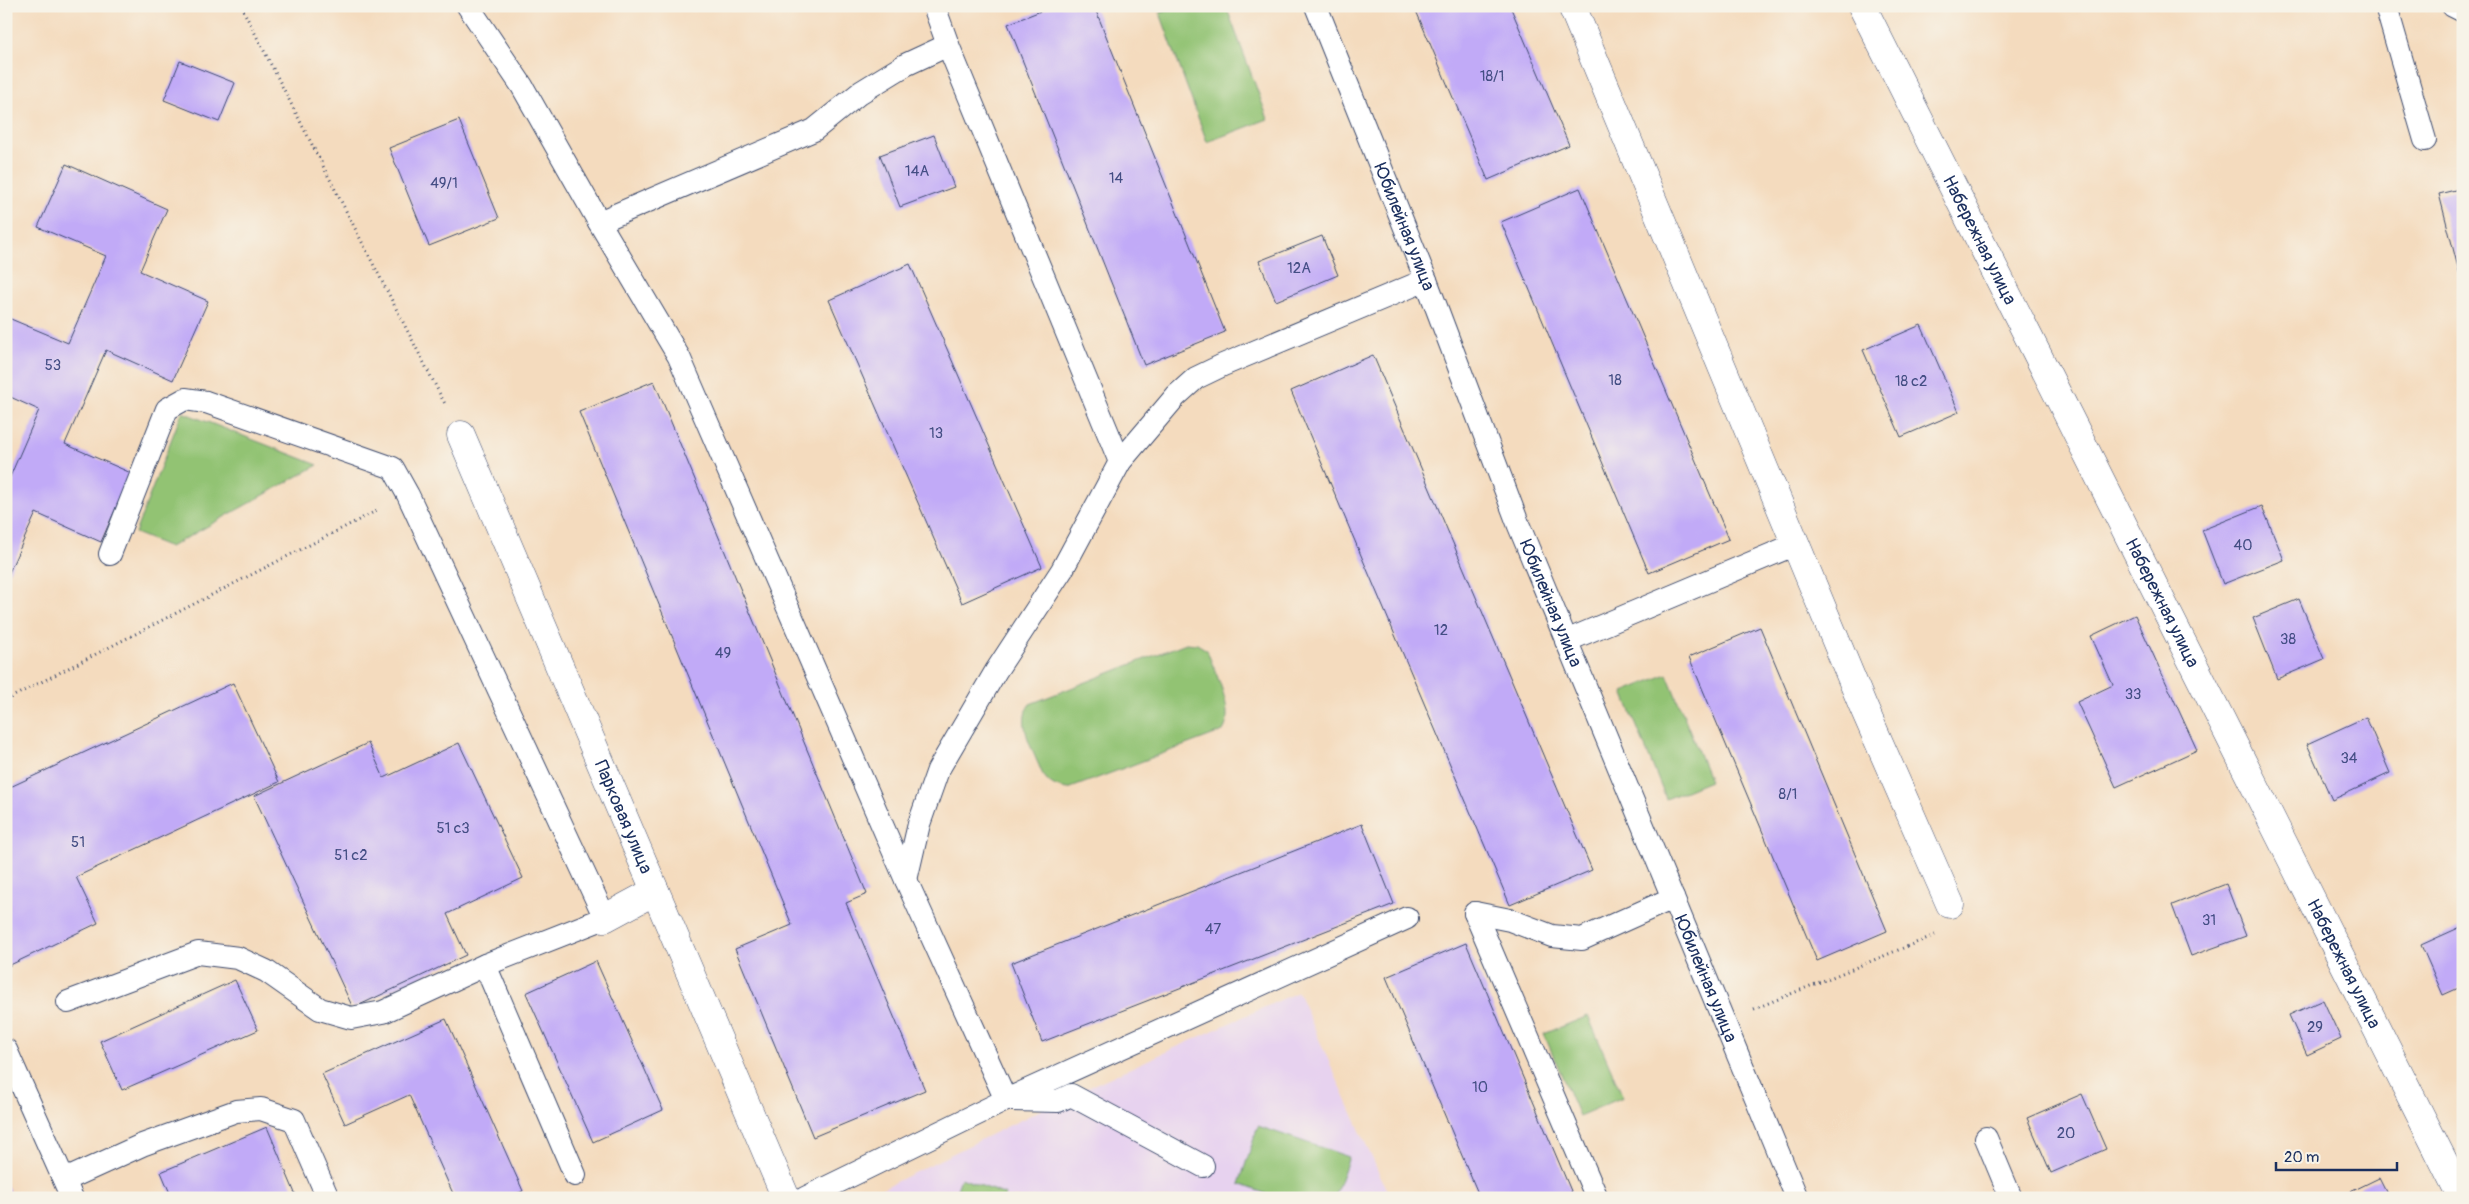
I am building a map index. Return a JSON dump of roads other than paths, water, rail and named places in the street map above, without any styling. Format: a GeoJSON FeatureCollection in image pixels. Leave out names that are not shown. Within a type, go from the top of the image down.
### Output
{"type":"FeatureCollection","features":[{"type":"Feature","properties":{"kind":"street"},"geometry":{"type":"LineString","coordinates":[[1572,6],[1863,706],[1950,904]]}},
{"type":"Feature","properties":{"kind":"street","name":"Набережная улица"},"geometry":{"type":"LineString","coordinates":[[1862,6],[2462,1198]]}},
{"type":"Feature","properties":{"kind":"street","name":"Парковая улица"},"geometry":{"type":"LineString","coordinates":[[461,435],[786,1198]]}},
{"type":"Feature","properties":{"kind":"street"},"geometry":{"type":"LineString","coordinates":[[604,918],[655,891]]}},
{"type":"Feature","properties":{"kind":"lane"},"geometry":{"type":"LineString","coordinates":[[468,6],[522,86],[599,222],[679,357],[906,880],[1006,1100]]}},
{"type":"Feature","properties":{"kind":"lane"},"geometry":{"type":"LineString","coordinates":[[934,6],[948,45],[1120,462]]}},
{"type":"Feature","properties":{"kind":"lane","name":"Юбилейная улица"},"geometry":{"type":"LineString","coordinates":[[1316,6],[1426,280],[1519,526],[1798,1198]]}},
{"type":"Feature","properties":{"kind":"lane"},"geometry":{"type":"LineString","coordinates":[[2386,6],[2425,140]]}},
{"type":"Feature","properties":{"kind":"lane"},"geometry":{"type":"LineString","coordinates":[[2453,6],[2463,11]]}},
{"type":"Feature","properties":{"kind":"lane"},"geometry":{"type":"LineString","coordinates":[[599,222],[814,130],[861,92],[905,65],[948,45]]}},
{"type":"Feature","properties":{"kind":"lane"},"geometry":{"type":"LineString","coordinates":[[906,880],[919,824],[938,770],[996,671],[1062,570],[1120,462],[1176,396],[1196,378],[1222,365],[1426,280]]}},
{"type":"Feature","properties":{"kind":"lane"},"geometry":{"type":"LineString","coordinates":[[68,1002],[198,953],[238,958],[266,971],[320,1008],[351,1018],[383,1012],[485,965],[604,918],[408,495],[393,468],[206,402],[185,399],[167,409],[110,554]]}},
{"type":"Feature","properties":{"kind":"lane"},"geometry":{"type":"LineString","coordinates":[[1566,641],[1796,544]]}},
{"type":"Feature","properties":{"kind":"lane"},"geometry":{"type":"LineString","coordinates":[[1596,1198],[1475,913],[1510,920],[1552,936],[1582,939],[1673,898]]}},
{"type":"Feature","properties":{"kind":"lane"},"geometry":{"type":"LineString","coordinates":[[805,1198],[1006,1100],[1407,918]]}},
{"type":"Feature","properties":{"kind":"lane"},"geometry":{"type":"LineString","coordinates":[[485,965],[575,1175]]}},
{"type":"Feature","properties":{"kind":"lane"},"geometry":{"type":"LineString","coordinates":[[6,1050],[69,1189],[142,1145],[236,1111],[261,1109],[294,1120],[328,1198]]}},
{"type":"Feature","properties":{"kind":"lane"},"geometry":{"type":"LineString","coordinates":[[1006,1100],[1058,1101],[1071,1095],[1203,1166]]}},
{"type":"Feature","properties":{"kind":"lane"},"geometry":{"type":"LineString","coordinates":[[1986,1138],[2011,1198]]}}]}
